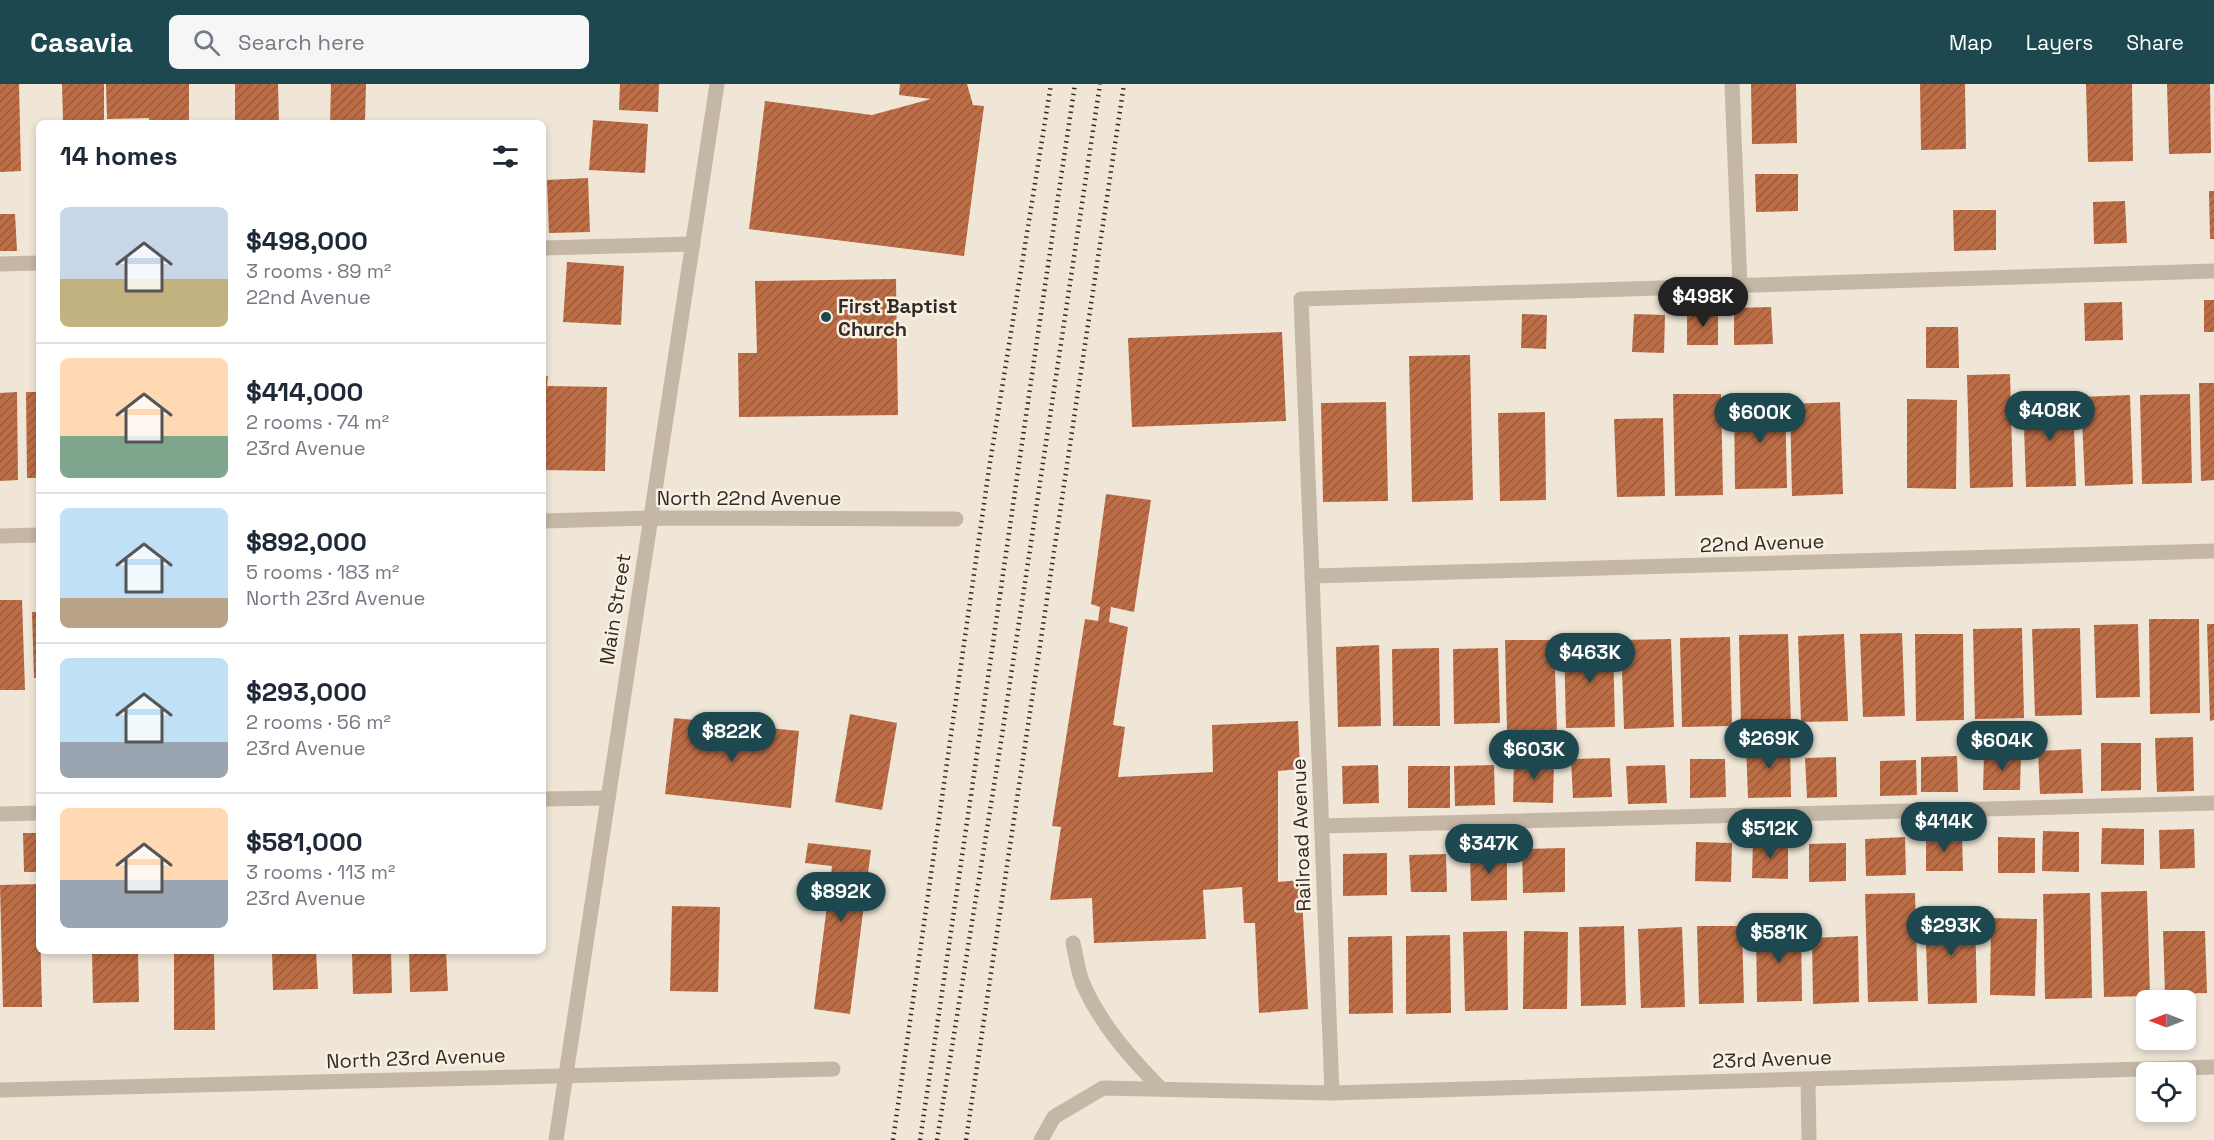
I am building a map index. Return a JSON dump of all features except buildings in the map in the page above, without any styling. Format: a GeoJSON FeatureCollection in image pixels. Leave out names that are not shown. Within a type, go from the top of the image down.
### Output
{"type":"FeatureCollection","features":[{"type":"Feature","properties":{"kind":"street","name":"Main Street"},"geometry":{"type":"LineString","coordinates":[[556,1140],[717,84]]}},
{"type":"Feature","properties":{"kind":"street"},"geometry":{"type":"LineString","coordinates":[[1732,84],[1740,286],[2214,271]]}},
{"type":"Feature","properties":{"kind":"street"},"geometry":{"type":"LineString","coordinates":[[546,248],[693,244]]}},
{"type":"Feature","properties":{"kind":"street"},"geometry":{"type":"LineString","coordinates":[[0,264],[36,263]]}},
{"type":"Feature","properties":{"kind":"street","name":"Railroad Avenue"},"geometry":{"type":"LineString","coordinates":[[1332,1093],[1301,299],[1740,286]]}},
{"type":"Feature","properties":{"kind":"street","name":"North 22nd Avenue"},"geometry":{"type":"LineString","coordinates":[[546,521],[651,518],[956,519]]}},
{"type":"Feature","properties":{"kind":"street"},"geometry":{"type":"LineString","coordinates":[[0,536],[36,535]]}},
{"type":"Feature","properties":{"kind":"street","name":"22nd Avenue"},"geometry":{"type":"LineString","coordinates":[[1312,576],[2214,551]]}},
{"type":"Feature","properties":{"kind":"street"},"geometry":{"type":"LineString","coordinates":[[546,799],[608,798]]}},
{"type":"Feature","properties":{"kind":"street"},"geometry":{"type":"LineString","coordinates":[[1322,826],[2214,803]]}},
{"type":"Feature","properties":{"kind":"street"},"geometry":{"type":"LineString","coordinates":[[0,814],[36,813]]}},
{"type":"Feature","properties":{"kind":"street"},"geometry":{"type":"LineString","coordinates":[[1074,943],[1082,982],[1101,1018],[1125,1052],[1161,1089]]}},
{"type":"Feature","properties":{"kind":"street","name":"23rd Avenue"},"geometry":{"type":"LineString","coordinates":[[1041,1140],[1054,1117],[1103,1088],[1332,1093],[2214,1067]]}},
{"type":"Feature","properties":{"kind":"street","name":"North 23rd Avenue"},"geometry":{"type":"LineString","coordinates":[[0,1090],[833,1069]]}},
{"type":"Feature","properties":{"kind":"street"},"geometry":{"type":"LineString","coordinates":[[1808,1079],[1809,1140]]}},
{"type":"Feature","properties":{"kind":"railway"},"geometry":{"type":"LineString","coordinates":[[893,1140],[989,469],[1051,84]]}},
{"type":"Feature","properties":{"kind":"railway"},"geometry":{"type":"LineString","coordinates":[[920,1140],[1075,84]]}},
{"type":"Feature","properties":{"kind":"railway"},"geometry":{"type":"LineString","coordinates":[[937,1140],[1001,742],[1100,84]]}},
{"type":"Feature","properties":{"kind":"railway"},"geometry":{"type":"LineString","coordinates":[[966,1140],[1124,84]]}},
{"type":"Feature","properties":{"kind":"place","name":"First Baptist Church"},"geometry":{"type":"Point","coordinates":[826,317]}}]}
